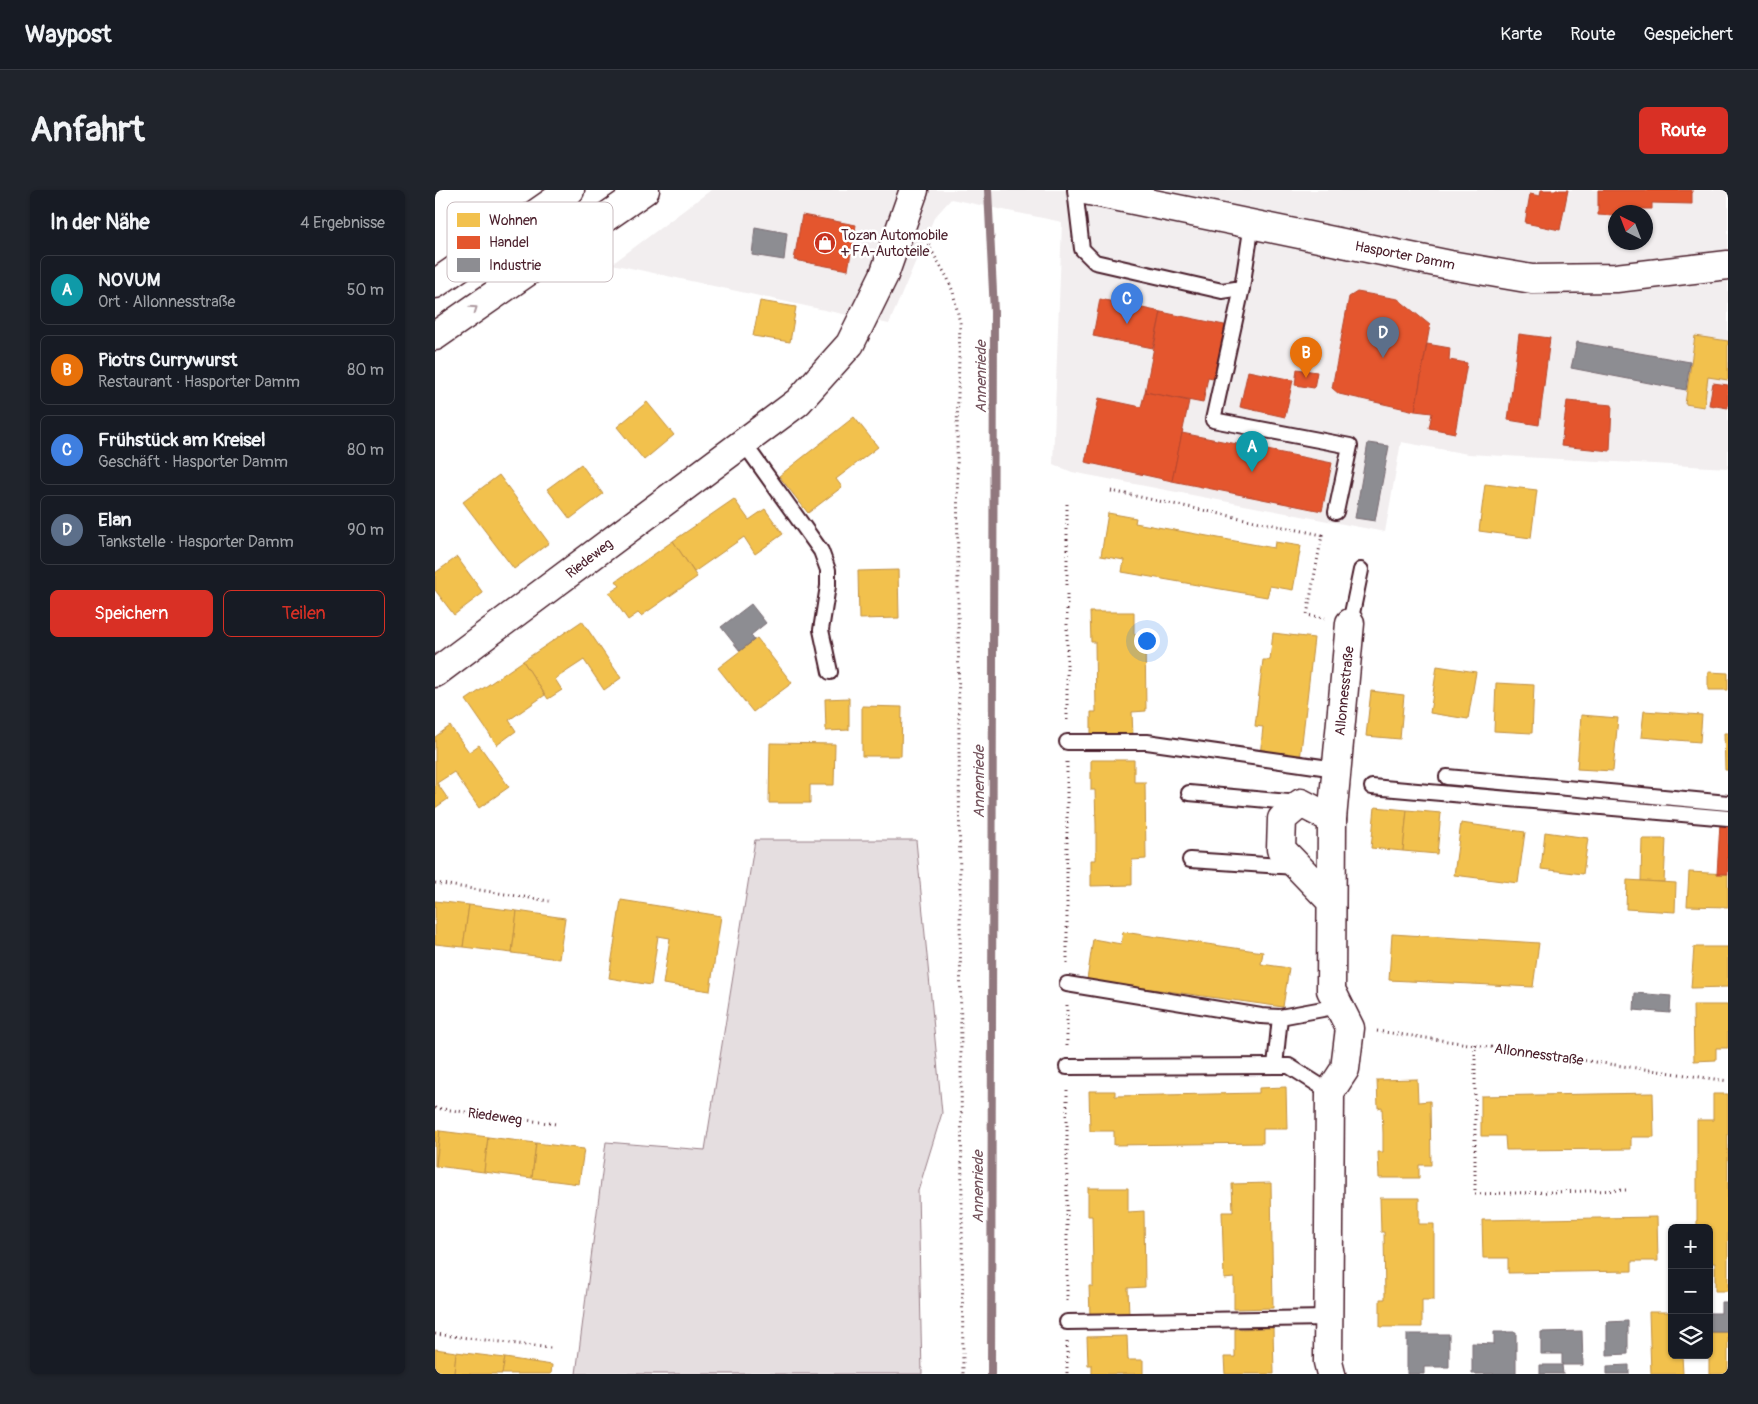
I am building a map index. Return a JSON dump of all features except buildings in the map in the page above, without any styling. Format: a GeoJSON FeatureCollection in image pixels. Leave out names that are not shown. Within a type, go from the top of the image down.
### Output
{"type":"FeatureCollection","features":[{"type":"Feature","properties":{"kind":"main road"},"geometry":{"type":"LineString","coordinates":[[553,202],[570,190]]}},
{"type":"Feature","properties":{"kind":"main road"},"geometry":{"type":"LineString","coordinates":[[613,212],[645,190]]}},
{"type":"Feature","properties":{"kind":"main road","name":"Hasporter Damm"},"geometry":{"type":"LineString","coordinates":[[1085,190],[1450,265],[1532,279],[1616,278],[1728,265]]}},
{"type":"Feature","properties":{"kind":"main road","name":"Riedeweg"},"geometry":{"type":"LineString","coordinates":[[435,674],[798,402],[850,344],[884,275],[912,197]]}},
{"type":"Feature","properties":{"kind":"main road"},"geometry":{"type":"LineString","coordinates":[[435,284],[447,276]]}},
{"type":"Feature","properties":{"kind":"main road"},"geometry":{"type":"LineString","coordinates":[[435,336],[513,282]]}},
{"type":"Feature","properties":{"kind":"main road","name":"Allonnesstraße"},"geometry":{"type":"LineString","coordinates":[[1330,1092],[1345,1069],[1344,1017],[1331,990],[1331,901],[1332,819],[1350,623]]}},
{"type":"Feature","properties":{"kind":"main road"},"geometry":{"type":"LineString","coordinates":[[1331,901],[1281,849],[1282,819],[1301,803],[1332,819]]}},
{"type":"Feature","properties":{"kind":"main road"},"geometry":{"type":"LineString","coordinates":[[1330,1092],[1328,1362],[1331,1374]]}},
{"type":"Feature","properties":{"kind":"lane"},"geometry":{"type":"LineString","coordinates":[[1075,190],[1082,249],[1095,262],[1222,291],[1242,288]]}},
{"type":"Feature","properties":{"kind":"lane"},"geometry":{"type":"LineString","coordinates":[[1252,224],[1242,288],[1213,420],[1349,446],[1336,512]]}},
{"type":"Feature","properties":{"kind":"lane"},"geometry":{"type":"LineString","coordinates":[[743,442],[821,552],[828,570],[828,586],[821,630],[830,672]]}},
{"type":"Feature","properties":{"kind":"lane"},"geometry":{"type":"LineString","coordinates":[[1350,623],[1361,570]]}},
{"type":"Feature","properties":{"kind":"lane"},"geometry":{"type":"LineString","coordinates":[[1067,742],[1147,742],[1336,768]]}},
{"type":"Feature","properties":{"kind":"lane"},"geometry":{"type":"LineString","coordinates":[[1447,777],[1728,803]]}},
{"type":"Feature","properties":{"kind":"lane"},"geometry":{"type":"LineString","coordinates":[[1372,787],[1728,818]]}},
{"type":"Feature","properties":{"kind":"lane"},"geometry":{"type":"LineString","coordinates":[[1189,793],[1301,803]]}},
{"type":"Feature","properties":{"kind":"lane"},"geometry":{"type":"LineString","coordinates":[[1190,860],[1298,867]]}},
{"type":"Feature","properties":{"kind":"lane"},"geometry":{"type":"LineString","coordinates":[[1067,984],[1261,1016],[1344,1017]]}},
{"type":"Feature","properties":{"kind":"lane"},"geometry":{"type":"LineString","coordinates":[[1275,1066],[1280,1017]]}},
{"type":"Feature","properties":{"kind":"lane"},"geometry":{"type":"LineString","coordinates":[[1067,1067],[1289,1066],[1330,1092]]}},
{"type":"Feature","properties":{"kind":"lane"},"geometry":{"type":"LineString","coordinates":[[1067,1322],[1329,1318]]}},
{"type":"Feature","properties":{"kind":"path"},"geometry":{"type":"LineString","coordinates":[[912,197],[928,217],[930,248],[948,279],[960,323],[957,430],[963,1374]]}},
{"type":"Feature","properties":{"kind":"path"},"geometry":{"type":"LineString","coordinates":[[1111,491],[1323,535],[1307,615],[1350,623]]}},
{"type":"Feature","properties":{"kind":"path"},"geometry":{"type":"LineString","coordinates":[[1067,504],[1067,1374]]}},
{"type":"Feature","properties":{"kind":"path"},"geometry":{"type":"LineString","coordinates":[[435,883],[549,901]]}},
{"type":"Feature","properties":{"kind":"path","name":"Allonnesstraße"},"geometry":{"type":"LineString","coordinates":[[1344,1017],[1475,1044],[1728,1081]]}},
{"type":"Feature","properties":{"kind":"path"},"geometry":{"type":"LineString","coordinates":[[1475,1044],[1475,1194],[1627,1190]]}},
{"type":"Feature","properties":{"kind":"path","name":"Riedeweg"},"geometry":{"type":"LineString","coordinates":[[435,1108],[556,1124]]}},
{"type":"Feature","properties":{"kind":"path"},"geometry":{"type":"LineString","coordinates":[[435,1334],[551,1348]]}},
{"type":"Feature","properties":{"kind":"shaded area"},"geometry":{"type":"Polygon","coordinates":[[[711,190],[1728,190],[1728,468],[1468,454],[1401,442],[1385,532],[1072,472],[1053,464],[1062,222],[951,199],[934,218],[889,324],[613,264],[711,190]]]}},
{"type":"Feature","properties":{"kind":"shaded area"},"geometry":{"type":"Polygon","coordinates":[[[755,840],[916,840],[942,1113],[918,1191],[922,1374],[576,1374],[606,1142],[705,1150],[755,840]]]}},
{"type":"Feature","properties":{"kind":"waterway","name":"Annenriede"},"geometry":{"type":"LineString","coordinates":[[988,190],[994,312],[991,1374]]}},
{"type":"Feature","properties":{"kind":"place","name":"Tozan Automobile + FA-Autoteile"},"geometry":{"type":"Point","coordinates":[825,243]}},
{"type":"Feature","properties":{"kind":"place","name":"Frühstück am Kreisel"},"geometry":{"type":"Point","coordinates":[1127,324]}},
{"type":"Feature","properties":{"kind":"place","name":"Elan"},"geometry":{"type":"Point","coordinates":[1383,358]}},
{"type":"Feature","properties":{"kind":"place","name":"Piotrs Currywurst"},"geometry":{"type":"Point","coordinates":[1306,378]}},
{"type":"Feature","properties":{"kind":"place","name":"NOVUM"},"geometry":{"type":"Point","coordinates":[1252,472]}}]}
